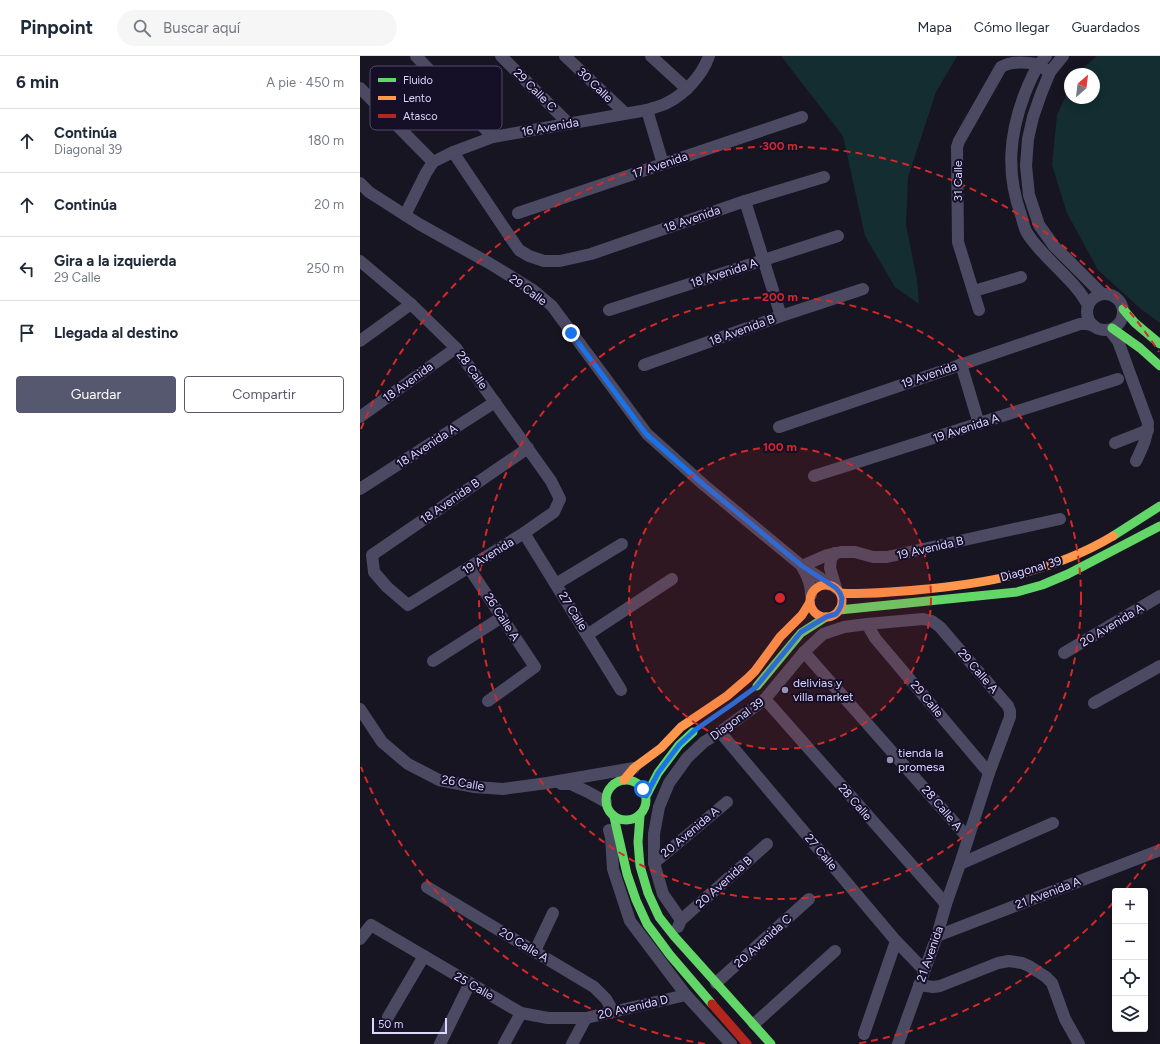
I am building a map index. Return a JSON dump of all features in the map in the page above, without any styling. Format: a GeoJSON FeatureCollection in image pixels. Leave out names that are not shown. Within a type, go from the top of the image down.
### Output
{"type":"FeatureCollection","features":[{"type":"Feature","properties":{"kind":"street"},"geometry":{"type":"LineString","coordinates":[[416,56],[426,66]]}},
{"type":"Feature","properties":{"kind":"street","name":"29 Calle C"},"geometry":{"type":"LineString","coordinates":[[501,56],[569,124]]}},
{"type":"Feature","properties":{"kind":"street","name":"30 Calle"},"geometry":{"type":"LineString","coordinates":[[565,56],[624,113]]}},
{"type":"Feature","properties":{"kind":"street"},"geometry":{"type":"LineString","coordinates":[[651,56],[687,89]]}},
{"type":"Feature","properties":{"kind":"street","name":"16 Avenida"},"geometry":{"type":"LineString","coordinates":[[433,162],[453,152],[494,137],[647,110],[665,104],[687,89],[703,69],[709,56]]}},
{"type":"Feature","properties":{"kind":"street"},"geometry":{"type":"LineString","coordinates":[[1063,56],[1050,72],[1037,106],[1028,139],[1026,166],[1029,195],[1039,226],[1054,246],[1102,294]]}},
{"type":"Feature","properties":{"kind":"street"},"geometry":{"type":"LineString","coordinates":[[1042,60],[1050,72]]}},
{"type":"Feature","properties":{"kind":"street"},"geometry":{"type":"LineString","coordinates":[[1042,60],[1018,111],[1010,164],[1015,200],[1027,232],[1043,253],[1078,290],[1085,315],[1094,326],[1103,330],[1110,329],[1120,322],[1123,316],[1123,309],[1117,298],[1112,295],[1102,294],[1093,298],[1085,315]]}},
{"type":"Feature","properties":{"kind":"street","name":"31 Calle"},"geometry":{"type":"LineString","coordinates":[[979,310],[958,242],[957,147],[1001,67],[1012,62],[1042,60]]}},
{"type":"Feature","properties":{"kind":"street"},"geometry":{"type":"LineString","coordinates":[[360,88],[370,98]]}},
{"type":"Feature","properties":{"kind":"street"},"geometry":{"type":"LineString","coordinates":[[647,110],[663,164]]}},
{"type":"Feature","properties":{"kind":"street","name":"17 Avenida"},"geometry":{"type":"LineString","coordinates":[[518,213],[802,117]]}},
{"type":"Feature","properties":{"kind":"street"},"geometry":{"type":"LineString","coordinates":[[401,130],[433,162],[405,215]]}},
{"type":"Feature","properties":{"kind":"street"},"geometry":{"type":"LineString","coordinates":[[487,130],[494,137]]}},
{"type":"Feature","properties":{"kind":"street","name":"18 Avenida"},"geometry":{"type":"LineString","coordinates":[[453,152],[519,250],[529,256],[544,261],[560,261],[591,254],[745,201],[824,177]]}},
{"type":"Feature","properties":{"kind":"street","name":"29 Calle"},"geometry":{"type":"LineString","coordinates":[[360,183],[369,192],[405,215],[533,290],[552,306],[646,434],[704,485],[802,566],[836,589]]}},
{"type":"Feature","properties":{"kind":"street"},"geometry":{"type":"LineString","coordinates":[[745,201],[781,316]]}},
{"type":"Feature","properties":{"kind":"street","name":"18 Avenida A"},"geometry":{"type":"LineString","coordinates":[[609,310],[838,236]]}},
{"type":"Feature","properties":{"kind":"street","name":"28 Calle"},"geometry":{"type":"LineString","coordinates":[[362,265],[410,304],[456,348],[552,480],[560,499]]}},
{"type":"Feature","properties":{"kind":"street"},"geometry":{"type":"LineString","coordinates":[[974,291],[1020,277]]}},
{"type":"Feature","properties":{"kind":"street","name":"18 Avenida B"},"geometry":{"type":"LineString","coordinates":[[644,365],[781,316],[863,289]]}},
{"type":"Feature","properties":{"kind":"street"},"geometry":{"type":"LineString","coordinates":[[360,341],[410,304]]}},
{"type":"Feature","properties":{"kind":"street"},"geometry":{"type":"LineString","coordinates":[[1123,309],[1135,324],[1160,344]]}},
{"type":"Feature","properties":{"kind":"street","name":"19 Avenida"},"geometry":{"type":"LineString","coordinates":[[779,427],[961,364],[1085,315]]}},
{"type":"Feature","properties":{"kind":"street"},"geometry":{"type":"LineString","coordinates":[[1110,329],[1140,348],[1160,366]]}},
{"type":"Feature","properties":{"kind":"street"},"geometry":{"type":"LineString","coordinates":[[1110,329],[1118,341],[1148,423],[1146,439],[1136,461]]}},
{"type":"Feature","properties":{"kind":"street","name":"18 Avenida"},"geometry":{"type":"LineString","coordinates":[[360,417],[456,348]]}},
{"type":"Feature","properties":{"kind":"street"},"geometry":{"type":"LineString","coordinates":[[961,364],[978,424]]}},
{"type":"Feature","properties":{"kind":"street","name":"19 Avenida A"},"geometry":{"type":"LineString","coordinates":[[814,476],[1118,379]]}},
{"type":"Feature","properties":{"kind":"street","name":"18 Avenida A"},"geometry":{"type":"LineString","coordinates":[[360,489],[495,402]]}},
{"type":"Feature","properties":{"kind":"street"},"geometry":{"type":"LineString","coordinates":[[1115,443],[1148,430]]}},
{"type":"Feature","properties":{"kind":"street","name":"18 Avenida B"},"geometry":{"type":"LineString","coordinates":[[408,605],[387,587],[374,572],[372,555],[528,448]]}},
{"type":"Feature","properties":{"kind":"street","name":"19 Avenida"},"geometry":{"type":"LineString","coordinates":[[408,605],[524,533],[554,512],[560,499]]}},
{"type":"Feature","properties":{"kind":"street","name":"Diagonal 39"},"geometry":{"type":"LineString","coordinates":[[836,589],[862,595],[942,588],[1016,576],[1054,564],[1090,548],[1130,526],[1160,506]]}},
{"type":"Feature","properties":{"kind":"street","name":"19 Avenida B"},"geometry":{"type":"LineString","coordinates":[[802,566],[835,553],[847,551],[873,557],[887,557],[1060,519]]}},
{"type":"Feature","properties":{"kind":"street","name":"Diagonal 39"},"geometry":{"type":"LineString","coordinates":[[839,610],[1017,592],[1042,585],[1068,574],[1160,526]]}},
{"type":"Feature","properties":{"kind":"street","name":"27 Calle"},"geometry":{"type":"LineString","coordinates":[[524,533],[621,690]]}},
{"type":"Feature","properties":{"kind":"street"},"geometry":{"type":"LineString","coordinates":[[556,584],[622,544]]}},
{"type":"Feature","properties":{"kind":"street"},"geometry":{"type":"LineString","coordinates":[[835,553],[831,559],[830,568],[836,589],[842,602],[839,610],[831,616],[820,616],[815,613],[811,608],[810,598],[813,590],[821,585],[836,589]]}},
{"type":"Feature","properties":{"kind":"street","name":"29 Calle"},"geometry":{"type":"LineString","coordinates":[[802,566],[811,586],[810,598]]}},
{"type":"Feature","properties":{"kind":"street","name":"26 Calle A"},"geometry":{"type":"LineString","coordinates":[[469,568],[535,667],[488,701]]}},
{"type":"Feature","properties":{"kind":"street"},"geometry":{"type":"LineString","coordinates":[[587,635],[672,579]]}},
{"type":"Feature","properties":{"kind":"street","name":"20 Avenida A"},"geometry":{"type":"LineString","coordinates":[[1064,653],[1160,596]]}},
{"type":"Feature","properties":{"kind":"street","name":"Diagonal 39"},"geometry":{"type":"LineString","coordinates":[[620,781],[634,768],[661,748],[681,727],[727,696],[748,678],[755,671],[780,637],[802,615],[810,598]]}},
{"type":"Feature","properties":{"kind":"street"},"geometry":{"type":"LineString","coordinates":[[433,661],[502,617]]}},
{"type":"Feature","properties":{"kind":"street","name":"Diagonal 39"},"geometry":{"type":"LineString","coordinates":[[750,691],[756,687],[801,632],[826,617]]}},
{"type":"Feature","properties":{"kind":"street","name":"Diagonal 39"},"geometry":{"type":"LineString","coordinates":[[681,920],[663,894],[654,863],[654,834],[659,807],[668,783],[687,758],[704,742],[765,700],[804,652],[823,634],[844,627],[923,619],[932,621],[940,626]]}},
{"type":"Feature","properties":{"kind":"street","name":"29 Calle"},"geometry":{"type":"LineString","coordinates":[[867,624],[875,638],[989,773]]}},
{"type":"Feature","properties":{"kind":"street","name":"29 Calle A"},"geometry":{"type":"LineString","coordinates":[[940,626],[1008,706],[1010,717]]}},
{"type":"Feature","properties":{"kind":"street","name":"28 Calle A"},"geometry":{"type":"LineString","coordinates":[[804,652],[968,838]]}},
{"type":"Feature","properties":{"kind":"street"},"geometry":{"type":"LineString","coordinates":[[1094,703],[1160,666]]}},
{"type":"Feature","properties":{"kind":"street","name":"28 Calle"},"geometry":{"type":"LineString","coordinates":[[765,700],[946,904]]}},
{"type":"Feature","properties":{"kind":"street","name":"26 Calle"},"geometry":{"type":"LineString","coordinates":[[360,709],[382,742],[408,764],[439,780],[474,787],[503,789],[634,768]]}},
{"type":"Feature","properties":{"kind":"street","name":"21 Avenida"},"geometry":{"type":"LineString","coordinates":[[898,1044],[937,936],[989,773],[1010,717]]}},
{"type":"Feature","properties":{"kind":"street","name":"Diagonal 39"},"geometry":{"type":"LineString","coordinates":[[646,796],[658,773],[679,745],[700,727]]}},
{"type":"Feature","properties":{"kind":"street","name":"27 Calle"},"geometry":{"type":"LineString","coordinates":[[720,732],[896,942],[924,970]]}},
{"type":"Feature","properties":{"kind":"street","name":"26 Calle"},"geometry":{"type":"LineString","coordinates":[[594,775],[620,781]]}},
{"type":"Feature","properties":{"kind":"street"},"geometry":{"type":"LineString","coordinates":[[610,811],[620,820],[634,820],[640,816],[647,803],[643,789],[638,784],[631,781],[620,781],[612,786],[606,796],[610,811],[627,874],[636,900],[647,924],[670,955],[747,1044]]}},
{"type":"Feature","properties":{"kind":"street","name":"26 Calle"},"geometry":{"type":"LineString","coordinates":[[548,783],[571,784],[588,792],[610,811]]}},
{"type":"Feature","properties":{"kind":"street","name":"20 Avenida A"},"geometry":{"type":"LineString","coordinates":[[654,863],[726,802]]}},
{"type":"Feature","properties":{"kind":"street"},"geometry":{"type":"LineString","coordinates":[[610,811],[607,821],[611,837],[613,869],[630,921],[686,995],[730,1044]]}},
{"type":"Feature","properties":{"kind":"street"},"geometry":{"type":"LineString","coordinates":[[640,816],[638,842],[640,866],[648,893],[659,917],[674,936],[771,1044]]}},
{"type":"Feature","properties":{"kind":"street"},"geometry":{"type":"LineString","coordinates":[[960,864],[1053,823]]}},
{"type":"Feature","properties":{"kind":"street","name":"20 Avenida B"},"geometry":{"type":"LineString","coordinates":[[681,920],[767,844]]}},
{"type":"Feature","properties":{"kind":"street","name":"21 Avenida A"},"geometry":{"type":"LineString","coordinates":[[937,936],[1160,850]]}},
{"type":"Feature","properties":{"kind":"street","name":"20 Calle A"},"geometry":{"type":"LineString","coordinates":[[427,887],[594,987],[606,999],[613,1011]]}},
{"type":"Feature","properties":{"kind":"street","name":"20 Avenida C"},"geometry":{"type":"LineString","coordinates":[[716,983],[809,899]]}},
{"type":"Feature","properties":{"kind":"street"},"geometry":{"type":"LineString","coordinates":[[535,951],[553,913]]}},
{"type":"Feature","properties":{"kind":"street"},"geometry":{"type":"LineString","coordinates":[[674,936],[681,920]]}},
{"type":"Feature","properties":{"kind":"street","name":"25 Calle"},"geometry":{"type":"LineString","coordinates":[[360,938],[371,925],[521,1013],[548,1018],[586,1018]]}},
{"type":"Feature","properties":{"kind":"street"},"geometry":{"type":"LineString","coordinates":[[864,1034],[896,942]]}},
{"type":"Feature","properties":{"kind":"street"},"geometry":{"type":"LineString","coordinates":[[754,1024],[835,951]]}},
{"type":"Feature","properties":{"kind":"street"},"geometry":{"type":"LineString","coordinates":[[388,1016],[424,956]]}},
{"type":"Feature","properties":{"kind":"street"},"geometry":{"type":"LineString","coordinates":[[919,985],[933,987],[940,986],[998,963],[1009,961],[1022,963],[1049,979],[1065,1019],[1079,1044]]}},
{"type":"Feature","properties":{"kind":"street"},"geometry":{"type":"LineString","coordinates":[[440,1044],[470,983]]}},
{"type":"Feature","properties":{"kind":"street","name":"20 Avenida D"},"geometry":{"type":"LineString","coordinates":[[572,1044],[586,1018],[686,995]]}},
{"type":"Feature","properties":{"kind":"street"},"geometry":{"type":"LineString","coordinates":[[504,1044],[521,1013]]}},
{"type":"Feature","properties":{"kind":"green space"},"geometry":{"type":"Polygon","coordinates":[[[781,56],[957,56],[936,92],[908,177],[906,225],[917,280],[919,304],[895,287],[865,236],[843,136],[781,56]]]}},
{"type":"Feature","properties":{"kind":"green space"},"geometry":{"type":"Polygon","coordinates":[[[1097,56],[1160,56],[1160,323],[1141,309],[1098,270],[1067,213],[1052,165],[1057,115],[1064,100],[1064,104],[1100,104],[1100,68],[1083,68],[1097,56]]]}},
{"type":"Feature","properties":{"kind":"traffic: fast"},"geometry":{"type":"LineString","coordinates":[[1123,309],[1135,323],[1160,344]]}},
{"type":"Feature","properties":{"kind":"traffic: fast"},"geometry":{"type":"LineString","coordinates":[[1112,328],[1140,348],[1160,366]]}},
{"type":"Feature","properties":{"kind":"traffic: fast"},"geometry":{"type":"LineString","coordinates":[[1113,536],[1160,506]]}},
{"type":"Feature","properties":{"kind":"traffic: fast"},"geometry":{"type":"LineString","coordinates":[[839,610],[1017,592],[1042,585],[1068,574],[1160,526]]}},
{"type":"Feature","properties":{"kind":"traffic: fast"},"geometry":{"type":"LineString","coordinates":[[757,686],[801,633],[826,617]]}},
{"type":"Feature","properties":{"kind":"traffic: fast"},"geometry":{"type":"LineString","coordinates":[[646,796],[658,773],[679,745],[693,732]]}},
{"type":"Feature","properties":{"kind":"traffic: fast"},"geometry":{"type":"LineString","coordinates":[[630,780],[637,783],[643,789],[646,800],[645,808],[637,817],[630,820],[622,820],[615,817],[607,808],[606,796],[609,789],[618,781],[630,780]]}},
{"type":"Feature","properties":{"kind":"traffic: fast"},"geometry":{"type":"LineString","coordinates":[[640,816],[638,842],[640,866],[648,893],[659,917],[674,936],[771,1044]]}},
{"type":"Feature","properties":{"kind":"traffic: fast"},"geometry":{"type":"LineString","coordinates":[[614,817],[627,874],[636,900],[647,924],[670,955],[712,1004]]}},
{"type":"Feature","properties":{"kind":"traffic: slow"},"geometry":{"type":"LineString","coordinates":[[840,593],[850,594],[916,590],[993,580],[1067,559],[1113,536]]}},
{"type":"Feature","properties":{"kind":"traffic: slow"},"geometry":{"type":"LineString","coordinates":[[823,585],[829,585],[839,592],[842,601],[841,607],[835,614],[829,617],[823,617],[813,610],[810,604],[810,598],[817,588],[823,585]]}},
{"type":"Feature","properties":{"kind":"traffic: slow"},"geometry":{"type":"LineString","coordinates":[[624,780],[634,768],[661,748],[681,727],[727,696],[748,678],[755,671],[780,637],[802,615],[810,602]]}},
{"type":"Feature","properties":{"kind":"traffic: jam"},"geometry":{"type":"LineString","coordinates":[[712,1004],[747,1044]]}},
{"type":"Feature","properties":{"kind":"place","name":"delivias y villa market"},"geometry":{"type":"Point","coordinates":[785,690]}},
{"type":"Feature","properties":{"kind":"place","name":"tienda la promesa"},"geometry":{"type":"Point","coordinates":[890,760]}},
{"type":"Feature","properties":{"kind":"route"},"geometry":{"type":"LineString","coordinates":[[571,333],[646,434],[704,485],[802,566],[836,588],[842,598],[841,606],[836,614],[826,617],[801,632],[756,687],[695,730],[679,745],[658,773],[646,796],[643,789]]}}]}
